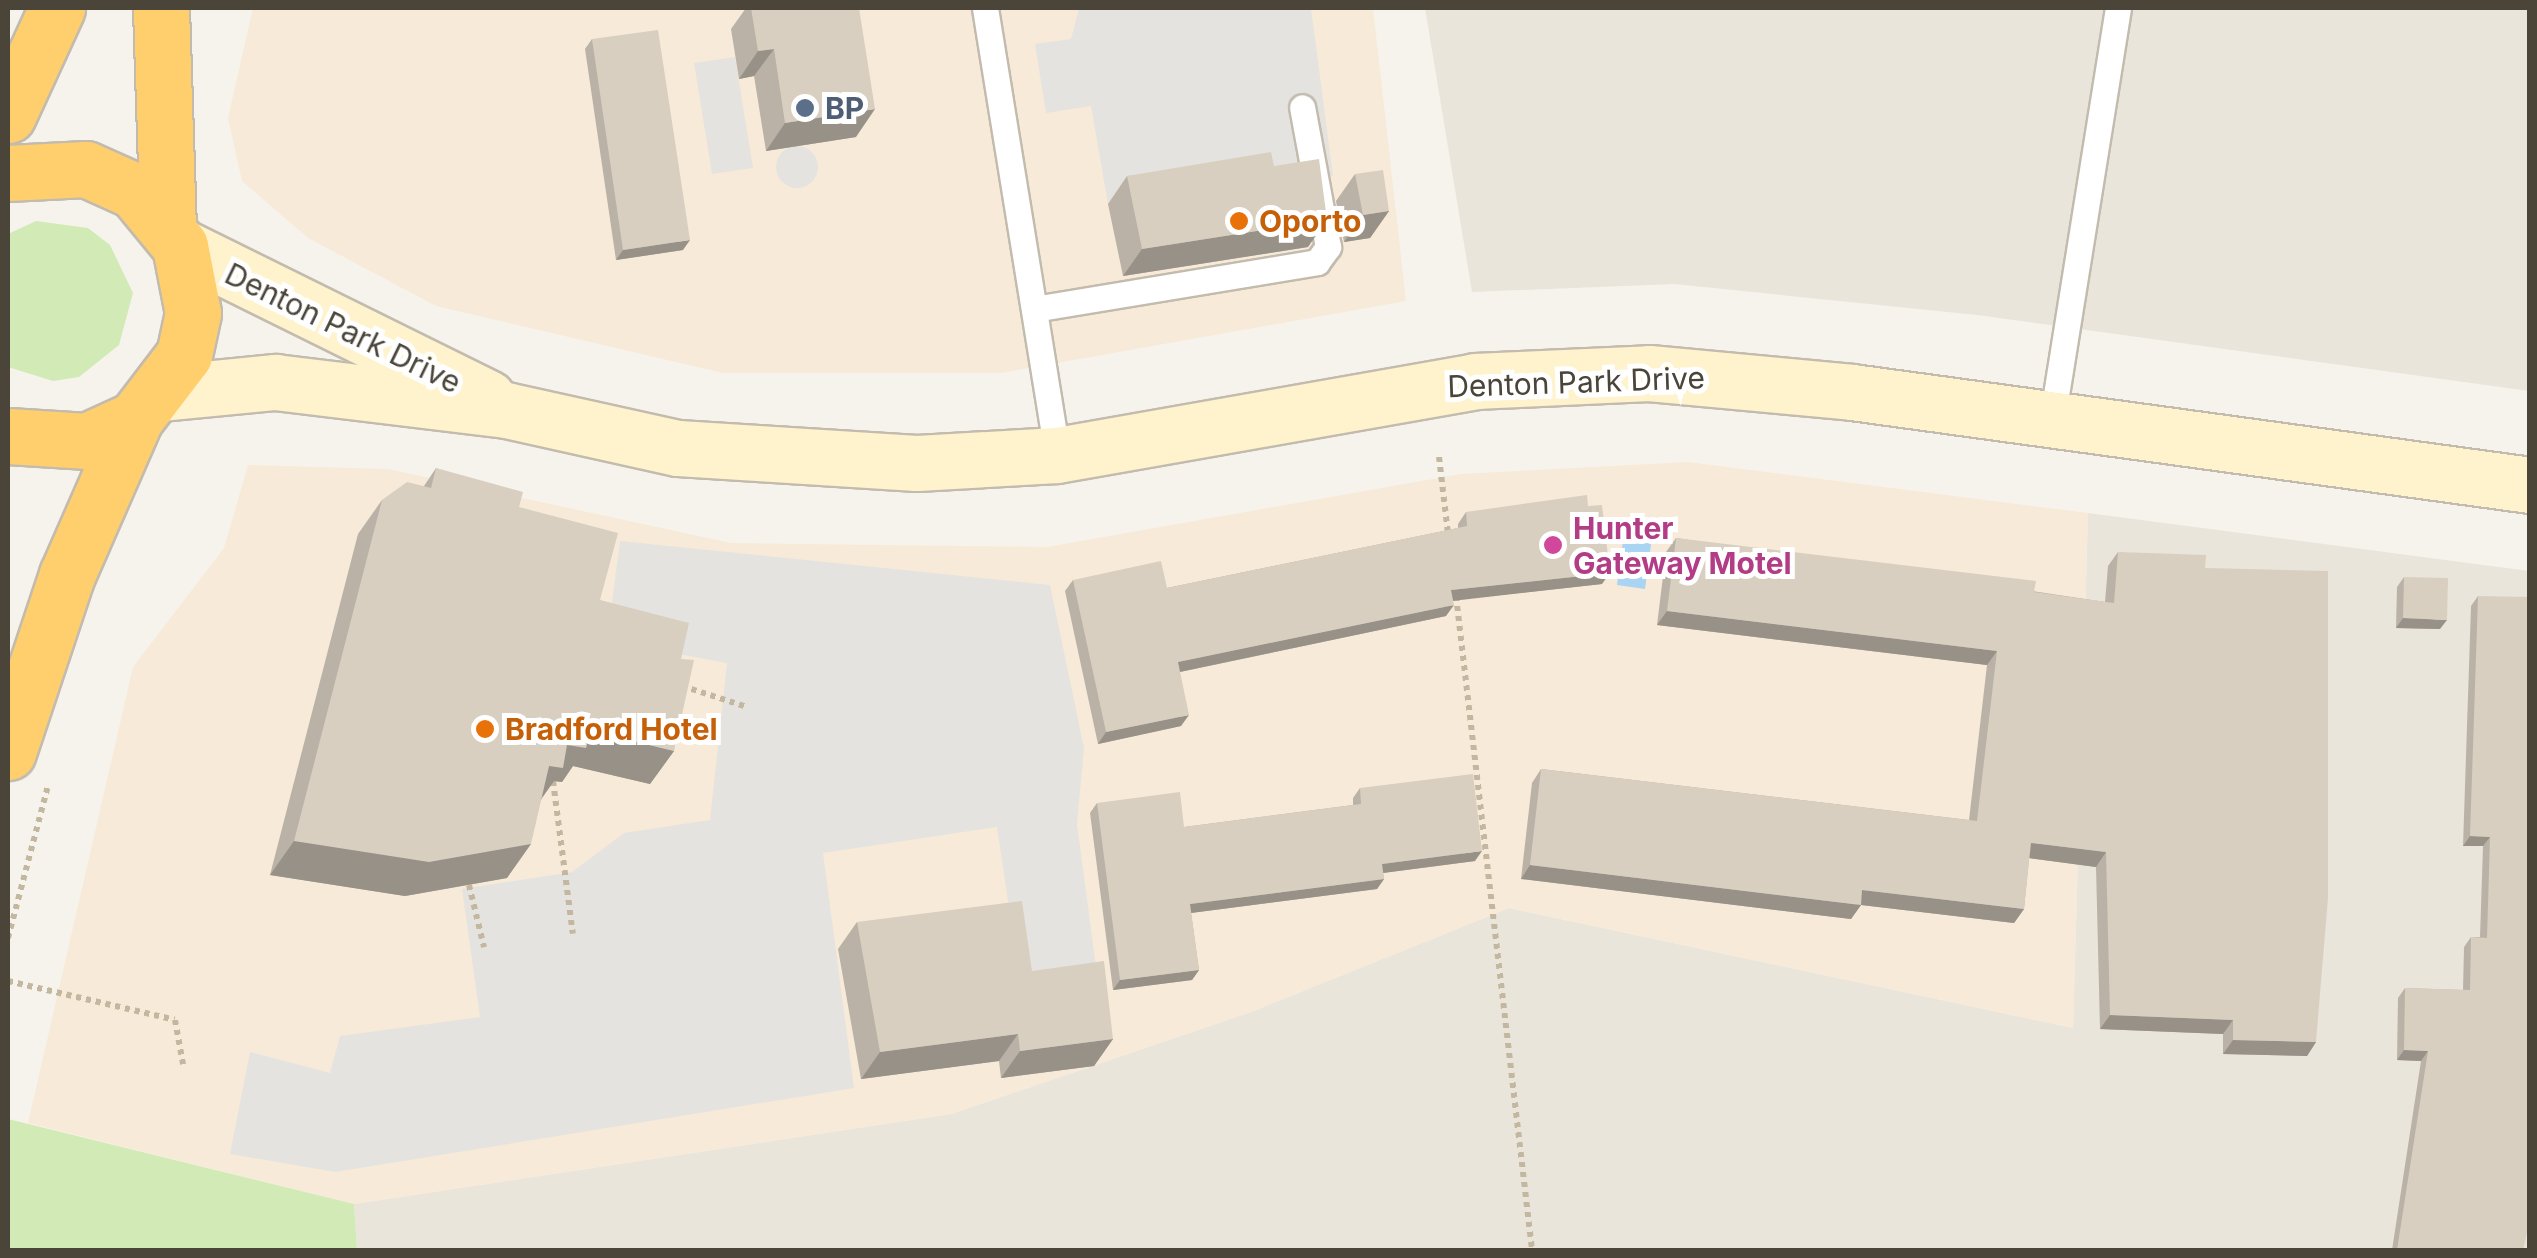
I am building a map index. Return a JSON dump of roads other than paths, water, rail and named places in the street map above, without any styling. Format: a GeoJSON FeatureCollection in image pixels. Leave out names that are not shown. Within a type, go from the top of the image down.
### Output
{"type":"FeatureCollection","features":[{"type":"Feature","properties":{"kind":"highway"},"geometry":{"type":"LineString","coordinates":[[8,115],[57,8]]}},
{"type":"Feature","properties":{"kind":"highway"},"geometry":{"type":"LineString","coordinates":[[30,760],[61,592],[193,313],[174,236],[161,8]]}},
{"type":"Feature","properties":{"kind":"highway"},"geometry":{"type":"LineString","coordinates":[[8,174],[86,169],[135,192],[174,236]]}},
{"type":"Feature","properties":{"kind":"highway"},"geometry":{"type":"LineString","coordinates":[[8,436],[87,441],[149,406]]}},
{"type":"Feature","properties":{"kind":"main road","name":"Denton Park Drive"},"geometry":{"type":"LineString","coordinates":[[174,236],[506,410]]}},
{"type":"Feature","properties":{"kind":"main road","name":"Denton Park Drive"},"geometry":{"type":"LineString","coordinates":[[149,406],[275,382],[506,410],[770,459],[1057,455],[1420,388],[1570,376],[1746,379],[2530,485]]}},
{"type":"Feature","properties":{"kind":"lane"},"geometry":{"type":"LineString","coordinates":[[985,8],[1057,455]]}},
{"type":"Feature","properties":{"kind":"lane"},"geometry":{"type":"LineString","coordinates":[[2052,420],[2118,8]]}},
{"type":"Feature","properties":{"kind":"lane"},"geometry":{"type":"LineString","coordinates":[[1034,309],[1317,262],[1328,247],[1302,107]]}},
{"type":"Feature","properties":{"kind":"water"},"geometry":{"type":"Polygon","coordinates":[[[1626,518],[1654,522],[1645,589],[1617,585],[1626,518]]]}},
{"type":"Feature","properties":{"kind":"place","name":"BP"},"geometry":{"type":"Point","coordinates":[805,108]}},
{"type":"Feature","properties":{"kind":"place","name":"Oporto"},"geometry":{"type":"Point","coordinates":[1239,221]}},
{"type":"Feature","properties":{"kind":"place","name":"Hunter Gateway Motel"},"geometry":{"type":"Point","coordinates":[1553,545]}},
{"type":"Feature","properties":{"kind":"place","name":"Bradford Hotel"},"geometry":{"type":"Point","coordinates":[485,729]}}]}
